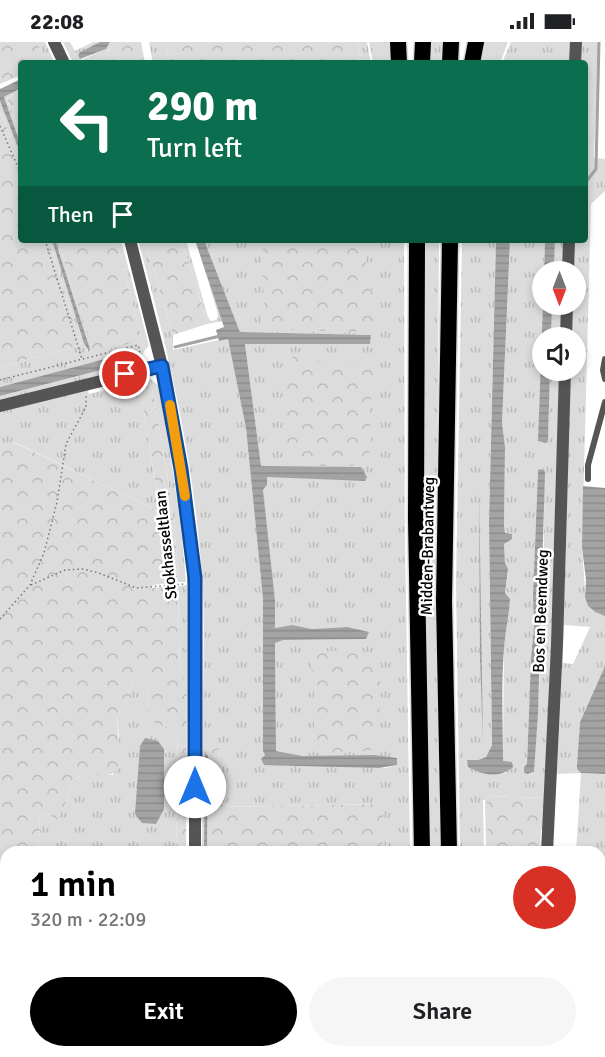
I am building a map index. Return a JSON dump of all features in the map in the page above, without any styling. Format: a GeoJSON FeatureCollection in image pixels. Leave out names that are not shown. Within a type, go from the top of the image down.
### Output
{"type":"FeatureCollection","features":[{"type":"Feature","properties":{"kind":"highway"},"geometry":{"type":"LineString","coordinates":[[398,42],[399,60]]}},
{"type":"Feature","properties":{"kind":"highway"},"geometry":{"type":"LineString","coordinates":[[422,60],[423,42]]}},
{"type":"Feature","properties":{"kind":"highway"},"geometry":{"type":"LineString","coordinates":[[450,60],[451,42]]}},
{"type":"Feature","properties":{"kind":"highway"},"geometry":{"type":"LineString","coordinates":[[473,60],[476,42]]}},
{"type":"Feature","properties":{"kind":"highway","name":"Midden-Brabantweg"},"geometry":{"type":"LineString","coordinates":[[417,243],[416,519],[422,846]]}},
{"type":"Feature","properties":{"kind":"highway","name":"Midden-Brabantweg"},"geometry":{"type":"LineString","coordinates":[[449,846],[444,601],[450,243]]}},
{"type":"Feature","properties":{"kind":"street"},"geometry":{"type":"LineString","coordinates":[[54,42],[63,60]]}},
{"type":"Feature","properties":{"kind":"street"},"geometry":{"type":"LineString","coordinates":[[575,60],[576,42]]}},
{"type":"Feature","properties":{"kind":"street","name":"Stokhasseltlaan"},"geometry":{"type":"LineString","coordinates":[[131,243],[162,366],[181,469],[195,578],[195,846]]}},
{"type":"Feature","properties":{"kind":"street"},"geometry":{"type":"LineString","coordinates":[[568,261],[569,243]]}},
{"type":"Feature","properties":{"kind":"street"},"geometry":{"type":"LineString","coordinates":[[0,406],[162,366]]}},
{"type":"Feature","properties":{"kind":"street","name":"Bos en Beemdweg"},"geometry":{"type":"LineString","coordinates":[[547,846],[558,609],[565,381]]}},
{"type":"Feature","properties":{"kind":"lane"},"geometry":{"type":"LineString","coordinates":[[605,358],[605,379]]}},
{"type":"Feature","properties":{"kind":"lane"},"geometry":{"type":"LineString","coordinates":[[588,479],[588,465],[605,402]]}},
{"type":"Feature","properties":{"kind":"path"},"geometry":{"type":"LineString","coordinates":[[0,126],[18,167]]}},
{"type":"Feature","properties":{"kind":"path"},"geometry":{"type":"LineString","coordinates":[[46,243],[82,359]]}},
{"type":"Feature","properties":{"kind":"path"},"geometry":{"type":"LineString","coordinates":[[0,380],[138,345],[145,370]]}},
{"type":"Feature","properties":{"kind":"path"},"geometry":{"type":"LineString","coordinates":[[0,619],[30,585],[44,553],[57,502],[66,444],[86,407],[84,384]]}},
{"type":"Feature","properties":{"kind":"path"},"geometry":{"type":"LineString","coordinates":[[30,585],[65,570],[82,569],[99,573],[136,588],[188,583]]}},
{"type":"Feature","properties":{"kind":"green space"},"geometry":{"type":"Polygon","coordinates":[[[0,42],[37,42],[46,60],[18,60],[18,76],[0,84],[0,42]]]}},
{"type":"Feature","properties":{"kind":"green space"},"geometry":{"type":"Polygon","coordinates":[[[37,42],[45,42],[54,60],[46,60],[37,42]]]}},
{"type":"Feature","properties":{"kind":"green space"},"geometry":{"type":"Polygon","coordinates":[[[63,42],[70,42],[75,51],[93,42],[100,42],[80,52],[78,55],[81,60],[72,60],[63,42]]]}},
{"type":"Feature","properties":{"kind":"green space"},"geometry":{"type":"Polygon","coordinates":[[[110,42],[114,42],[103,55],[91,60],[81,60],[106,49],[110,42]]]}},
{"type":"Feature","properties":{"kind":"green space"},"geometry":{"type":"Polygon","coordinates":[[[114,42],[141,42],[144,60],[90,60],[109,51],[114,42]]]}},
{"type":"Feature","properties":{"kind":"green space"},"geometry":{"type":"Polygon","coordinates":[[[149,42],[165,42],[168,60],[152,60],[149,42]]]}},
{"type":"Feature","properties":{"kind":"green space"},"geometry":{"type":"Polygon","coordinates":[[[165,42],[358,42],[361,60],[168,60],[165,42]]]}},
{"type":"Feature","properties":{"kind":"green space"},"geometry":{"type":"Polygon","coordinates":[[[358,42],[367,42],[370,60],[361,60],[358,42]]]}},
{"type":"Feature","properties":{"kind":"green space"},"geometry":{"type":"Polygon","coordinates":[[[369,42],[391,42],[394,60],[372,60],[369,42]]]}},
{"type":"Feature","properties":{"kind":"green space"},"geometry":{"type":"Polygon","coordinates":[[[429,42],[444,42],[444,60],[428,60],[429,42]]]}},
{"type":"Feature","properties":{"kind":"green space"},"geometry":{"type":"Polygon","coordinates":[[[482,42],[508,42],[501,60],[479,60],[482,42]]]}},
{"type":"Feature","properties":{"kind":"green space"},"geometry":{"type":"Polygon","coordinates":[[[511,42],[574,42],[574,60],[503,60],[511,42]]]}},
{"type":"Feature","properties":{"kind":"green space"},"geometry":{"type":"Polygon","coordinates":[[[580,42],[599,42],[594,158],[605,159],[605,191],[591,204],[582,547],[588,606],[605,616],[605,666],[580,722],[577,769],[581,773],[557,774],[563,648],[563,663],[573,664],[590,627],[564,625],[563,645],[560,645],[568,381],[586,381],[586,327],[569,327],[570,315],[586,315],[586,261],[571,261],[572,243],[588,243],[588,60],[579,60],[580,42]]]}},
{"type":"Feature","properties":{"kind":"green space"},"geometry":{"type":"Polygon","coordinates":[[[18,90],[18,92],[7,98],[18,128],[18,137],[4,97],[18,90]]]}},
{"type":"Feature","properties":{"kind":"green space"},"geometry":{"type":"Polygon","coordinates":[[[18,92],[18,128],[7,98],[18,92]]]}},
{"type":"Feature","properties":{"kind":"green space"},"geometry":{"type":"Polygon","coordinates":[[[0,101],[18,147],[18,155],[0,111],[0,101]]]}},
{"type":"Feature","properties":{"kind":"green space"},"geometry":{"type":"Polygon","coordinates":[[[0,111],[18,155],[18,243],[50,243],[81,345],[0,367],[0,111]]]}},
{"type":"Feature","properties":{"kind":"green space"},"geometry":{"type":"Polygon","coordinates":[[[50,243],[53,243],[87,351],[90,349],[56,243],[59,243],[75,292],[142,340],[117,243],[122,243],[149,346],[139,363],[134,368],[0,403],[0,396],[132,362],[135,358],[131,353],[0,387],[0,367],[81,345],[50,243]]]}},
{"type":"Feature","properties":{"kind":"green space"},"geometry":{"type":"Polygon","coordinates":[[[59,243],[117,243],[142,340],[93,353],[59,243]]]}},
{"type":"Feature","properties":{"kind":"green space"},"geometry":{"type":"Polygon","coordinates":[[[139,243],[146,243],[173,335],[173,350],[228,338],[246,428],[263,599],[263,751],[265,755],[386,768],[397,765],[303,756],[276,751],[275,643],[282,640],[366,639],[347,627],[312,629],[292,625],[275,628],[263,490],[267,485],[267,476],[364,481],[361,467],[261,466],[245,344],[370,344],[371,335],[240,332],[205,243],[404,243],[405,538],[410,846],[387,846],[386,838],[386,846],[382,846],[383,804],[222,807],[219,748],[209,749],[208,755],[205,755],[204,846],[202,846],[204,622],[202,570],[184,434],[139,243]]]}},
{"type":"Feature","properties":{"kind":"green space"},"geometry":{"type":"Polygon","coordinates":[[[146,243],[182,243],[196,283],[207,324],[173,335],[146,243]]]}},
{"type":"Feature","properties":{"kind":"green space"},"geometry":{"type":"Polygon","coordinates":[[[182,243],[187,243],[208,317],[211,321],[216,320],[217,311],[197,243],[223,321],[207,324],[182,243]]]}},
{"type":"Feature","properties":{"kind":"green space"},"geometry":{"type":"Polygon","coordinates":[[[264,243],[369,243],[364,272],[374,294],[374,332],[259,329],[264,304],[262,263],[264,243]]]}},
{"type":"Feature","properties":{"kind":"green space"},"geometry":{"type":"Polygon","coordinates":[[[424,243],[439,243],[437,514],[443,846],[428,846],[425,715],[424,243]]]}},
{"type":"Feature","properties":{"kind":"green space"},"geometry":{"type":"Polygon","coordinates":[[[462,243],[496,243],[489,522],[492,745],[486,757],[468,760],[486,774],[505,773],[512,762],[503,762],[504,647],[510,599],[505,594],[508,570],[505,563],[504,544],[512,538],[505,533],[504,525],[505,447],[502,423],[510,243],[545,243],[544,261],[532,261],[532,315],[542,315],[542,327],[532,327],[532,381],[540,381],[539,414],[548,440],[550,381],[563,381],[546,798],[488,796],[488,846],[486,846],[485,800],[483,800],[484,846],[460,846],[456,584],[462,243]],[[540,469],[538,470],[534,627],[527,764],[524,767],[532,774],[534,771],[542,620],[544,470],[540,469]]]}},
{"type":"Feature","properties":{"kind":"green space"},"geometry":{"type":"Polygon","coordinates":[[[555,243],[566,243],[565,261],[554,261],[555,243]]]}},
{"type":"Feature","properties":{"kind":"green space"},"geometry":{"type":"Polygon","coordinates":[[[552,315],[564,315],[564,327],[551,327],[552,315]]]}},
{"type":"Feature","properties":{"kind":"green space"},"geometry":{"type":"Polygon","coordinates":[[[293,356],[320,361],[364,361],[370,364],[374,371],[370,411],[371,444],[368,458],[356,464],[337,467],[286,460],[287,367],[293,356]]]}},
{"type":"Feature","properties":{"kind":"green space"},"geometry":{"type":"Polygon","coordinates":[[[144,377],[150,379],[175,531],[178,582],[153,585],[152,588],[178,586],[180,679],[187,679],[186,846],[176,846],[178,730],[157,724],[146,716],[149,701],[148,682],[139,676],[132,680],[128,699],[117,716],[120,763],[115,772],[85,775],[73,779],[68,799],[57,820],[45,812],[38,818],[40,827],[38,846],[0,846],[0,446],[13,442],[160,512],[139,382],[144,380],[144,377]]]}},
{"type":"Feature","properties":{"kind":"green space"},"geometry":{"type":"Polygon","coordinates":[[[150,379],[158,385],[171,458],[186,582],[178,582],[172,506],[150,379]]]}},
{"type":"Feature","properties":{"kind":"green space"},"geometry":{"type":"Polygon","coordinates":[[[139,382],[160,512],[14,442],[0,446],[0,407],[87,386],[89,394],[139,382]]]}},
{"type":"Feature","properties":{"kind":"green space"},"geometry":{"type":"Polygon","coordinates":[[[187,585],[187,679],[180,679],[178,586],[187,585]]]}},
{"type":"Feature","properties":{"kind":"green space"},"geometry":{"type":"Polygon","coordinates":[[[330,651],[369,652],[379,661],[379,718],[371,751],[322,753],[318,746],[314,732],[314,687],[309,655],[330,651]]]}},
{"type":"Feature","properties":{"kind":"green space"},"geometry":{"type":"Polygon","coordinates":[[[139,676],[148,682],[149,701],[146,716],[178,730],[176,846],[38,846],[40,827],[38,818],[45,812],[57,820],[68,799],[73,779],[84,775],[113,775],[119,737],[117,716],[128,699],[132,679],[139,676]]]}},
{"type":"Feature","properties":{"kind":"green space"},"geometry":{"type":"Polygon","coordinates":[[[219,748],[223,807],[384,804],[382,846],[207,846],[208,749],[219,748]]]}},
{"type":"Feature","properties":{"kind":"green space"},"geometry":{"type":"Polygon","coordinates":[[[581,773],[605,774],[605,846],[576,846],[581,773]]]}},
{"type":"Feature","properties":{"kind":"green space"},"geometry":{"type":"Polygon","coordinates":[[[487,796],[546,798],[546,831],[541,829],[540,846],[488,846],[487,796]]]}},
{"type":"Feature","properties":{"kind":"shaded area"},"geometry":{"type":"Polygon","coordinates":[[[100,42],[110,42],[106,49],[80,59],[78,55],[80,52],[100,42]]]}},
{"type":"Feature","properties":{"kind":"shaded area"},"geometry":{"type":"Polygon","coordinates":[[[18,80],[18,90],[4,97],[18,137],[18,147],[0,101],[0,89],[18,80]]]}},
{"type":"Feature","properties":{"kind":"shaded area"},"geometry":{"type":"Polygon","coordinates":[[[53,243],[56,243],[90,349],[89,352],[84,343],[53,243]]]}},
{"type":"Feature","properties":{"kind":"shaded area"},"geometry":{"type":"Polygon","coordinates":[[[196,243],[205,243],[240,332],[371,335],[370,344],[245,344],[261,466],[361,467],[367,477],[365,481],[267,477],[267,485],[263,490],[275,601],[275,628],[292,625],[312,629],[347,627],[369,632],[366,639],[283,640],[275,643],[276,751],[303,756],[374,755],[397,758],[397,765],[379,768],[264,765],[261,759],[265,755],[263,751],[263,599],[246,428],[228,339],[219,341],[216,330],[224,327],[196,243]]]}},
{"type":"Feature","properties":{"kind":"shaded area"},"geometry":{"type":"Polygon","coordinates":[[[496,243],[510,243],[502,423],[505,447],[504,525],[505,533],[512,534],[512,539],[504,544],[505,563],[508,569],[505,593],[510,599],[504,649],[502,705],[503,761],[512,762],[513,767],[497,774],[479,772],[468,767],[467,760],[486,757],[492,745],[489,522],[496,243]]]}},
{"type":"Feature","properties":{"kind":"shaded area"},"geometry":{"type":"Polygon","coordinates":[[[545,243],[555,243],[554,261],[544,261],[545,243]]]}},
{"type":"Feature","properties":{"kind":"shaded area"},"geometry":{"type":"Polygon","coordinates":[[[542,315],[552,315],[551,327],[542,327],[542,315]]]}},
{"type":"Feature","properties":{"kind":"shaded area"},"geometry":{"type":"Polygon","coordinates":[[[131,352],[136,359],[132,362],[0,396],[0,387],[131,352]]]}},
{"type":"Feature","properties":{"kind":"shaded area"},"geometry":{"type":"Polygon","coordinates":[[[540,381],[550,381],[548,440],[546,443],[538,441],[540,381]]]}},
{"type":"Feature","properties":{"kind":"shaded area"},"geometry":{"type":"Polygon","coordinates":[[[538,470],[545,473],[538,714],[534,772],[527,774],[524,772],[524,767],[527,764],[534,627],[538,470]]]}},
{"type":"Feature","properties":{"kind":"shaded area"},"geometry":{"type":"Polygon","coordinates":[[[583,486],[605,488],[605,616],[588,606],[585,597],[586,580],[582,547],[583,486]]]}},
{"type":"Feature","properties":{"kind":"shaded area"},"geometry":{"type":"Polygon","coordinates":[[[479,488],[483,744],[480,657],[479,488]]]}},
{"type":"Feature","properties":{"kind":"shaded area"},"geometry":{"type":"Polygon","coordinates":[[[605,666],[605,774],[581,773],[577,769],[580,722],[605,666]]]}},
{"type":"Feature","properties":{"kind":"shaded area"},"geometry":{"type":"Polygon","coordinates":[[[145,738],[158,741],[164,749],[164,809],[156,824],[142,823],[135,814],[140,746],[145,738]]]}},
{"type":"Feature","properties":{"kind":"shaded area"},"geometry":{"type":"Polygon","coordinates":[[[205,755],[208,755],[207,846],[204,846],[205,755]]]}},
{"type":"Feature","properties":{"kind":"waterway"},"geometry":{"type":"LineString","coordinates":[[588,179],[596,169],[599,42]]}},
{"type":"Feature","properties":{"kind":"waterway"},"geometry":{"type":"LineString","coordinates":[[175,347],[220,336]]}},
{"type":"Feature","properties":{"kind":"slow traffic"},"geometry":{"type":"LineString","coordinates":[[170,405],[185,496]]}},
{"type":"Feature","properties":{"kind":"route"},"geometry":{"type":"LineString","coordinates":[[125,374],[162,366],[188,510],[195,578],[195,787]]}}]}
